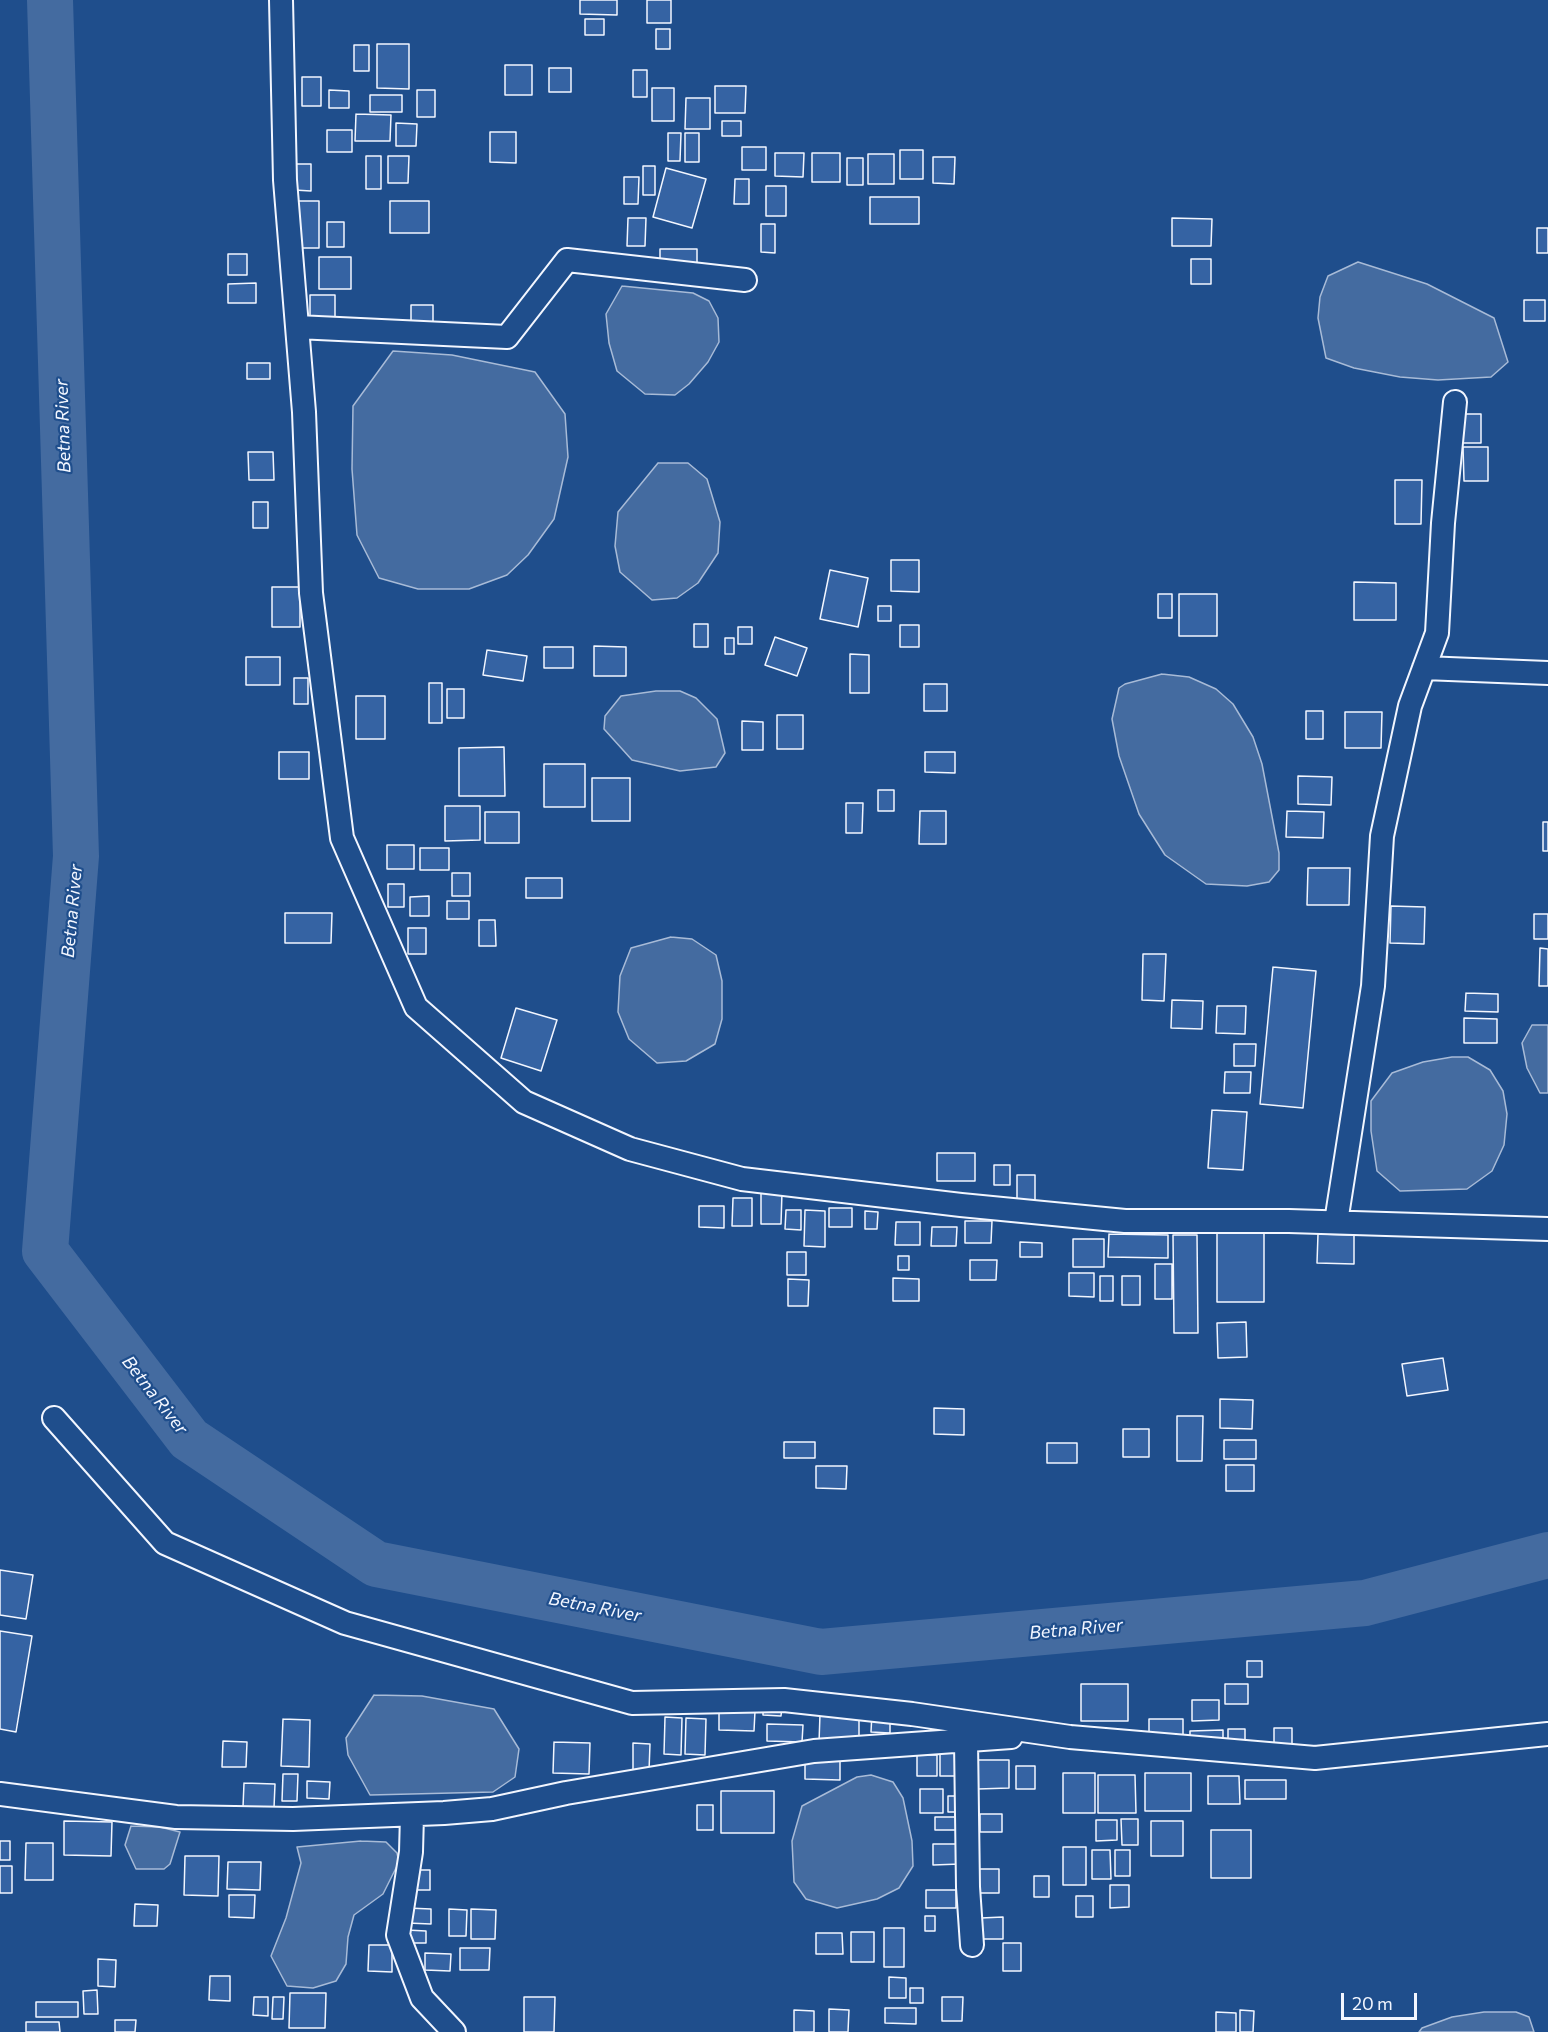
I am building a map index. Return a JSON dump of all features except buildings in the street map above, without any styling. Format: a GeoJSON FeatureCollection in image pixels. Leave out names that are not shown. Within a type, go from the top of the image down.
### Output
{"type":"FeatureCollection","features":[{"type":"Feature","properties":{"kind":"street"},"geometry":{"type":"LineString","coordinates":[[281,0],[285,180],[304,412],[311,593],[342,838],[416,1007],[524,1102],[630,1149],[742,1179],[961,1205],[1125,1221],[1335,1222],[1548,1229]]}},
{"type":"Feature","properties":{"kind":"street"},"geometry":{"type":"LineString","coordinates":[[297,327],[507,337],[567,260],[745,280]]}},
{"type":"Feature","properties":{"kind":"street"},"geometry":{"type":"LineString","coordinates":[[1335,1222],[1373,986],[1382,836],[1410,706],[1437,633],[1443,523],[1455,402]]}},
{"type":"Feature","properties":{"kind":"street"},"geometry":{"type":"LineString","coordinates":[[1424,668],[1548,674]]}},
{"type":"Feature","properties":{"kind":"street"},"geometry":{"type":"LineString","coordinates":[[54,1418],[165,1543],[345,1623],[632,1703],[784,1700],[912,1714],[1070,1737],[1315,1758],[1548,1734]]}},
{"type":"Feature","properties":{"kind":"street"},"geometry":{"type":"LineString","coordinates":[[0,1794],[176,1817],[293,1819],[412,1815],[492,1809],[566,1793],[814,1751],[1022,1736],[1070,1737]]}},
{"type":"Feature","properties":{"kind":"street"},"geometry":{"type":"LineString","coordinates":[[966,1741],[968,1887],[972,1945]]}},
{"type":"Feature","properties":{"kind":"street"},"geometry":{"type":"LineString","coordinates":[[412,1815],[411,1852],[398,1935],[422,1998],[454,2032]]}},
{"type":"Feature","properties":{"kind":"water"},"geometry":{"type":"Polygon","coordinates":[[[1358,262],[1427,284],[1494,318],[1508,362],[1491,377],[1438,380],[1400,377],[1354,368],[1326,358],[1318,318],[1320,297],[1328,276],[1358,262]]]}},
{"type":"Feature","properties":{"kind":"water"},"geometry":{"type":"Polygon","coordinates":[[[622,286],[693,293],[709,301],[718,318],[719,342],[708,362],[689,384],[675,395],[645,394],[617,371],[609,343],[606,314],[622,286]]]}},
{"type":"Feature","properties":{"kind":"water"},"geometry":{"type":"Polygon","coordinates":[[[393,351],[452,355],[535,372],[565,414],[568,457],[554,519],[528,555],[507,575],[469,589],[418,589],[379,578],[357,535],[352,469],[353,406],[393,351]]]}},
{"type":"Feature","properties":{"kind":"water"},"geometry":{"type":"Polygon","coordinates":[[[658,463],[688,463],[707,479],[720,522],[718,553],[698,583],[677,598],[652,600],[620,572],[615,546],[618,512],[658,463]]]}},
{"type":"Feature","properties":{"kind":"water"},"geometry":{"type":"Polygon","coordinates":[[[1162,674],[1189,677],[1216,689],[1233,704],[1253,737],[1262,764],[1279,853],[1279,870],[1269,882],[1247,886],[1206,884],[1165,855],[1139,814],[1119,756],[1112,719],[1119,688],[1125,684],[1162,674]]]}},
{"type":"Feature","properties":{"kind":"water"},"geometry":{"type":"Polygon","coordinates":[[[656,691],[680,691],[696,698],[717,719],[725,753],[716,767],[680,771],[632,760],[604,729],[605,716],[621,696],[656,691]]]}},
{"type":"Feature","properties":{"kind":"water"},"geometry":{"type":"Polygon","coordinates":[[[671,937],[692,939],[716,955],[722,981],[722,1019],[715,1044],[686,1061],[657,1063],[629,1039],[618,1012],[620,976],[631,948],[671,937]]]}},
{"type":"Feature","properties":{"kind":"water"},"geometry":{"type":"Polygon","coordinates":[[[1532,1025],[1548,1025],[1548,1093],[1540,1093],[1527,1068],[1522,1043],[1532,1025]]]}},
{"type":"Feature","properties":{"kind":"water"},"geometry":{"type":"Polygon","coordinates":[[[1468,1057],[1490,1070],[1503,1091],[1507,1114],[1504,1145],[1492,1171],[1467,1189],[1400,1191],[1377,1171],[1371,1131],[1371,1101],[1392,1073],[1423,1062],[1468,1057]]]}},
{"type":"Feature","properties":{"kind":"water"},"geometry":{"type":"Polygon","coordinates":[[[374,1695],[422,1696],[494,1709],[519,1749],[515,1777],[493,1792],[370,1795],[348,1755],[346,1738],[374,1695]]]}},
{"type":"Feature","properties":{"kind":"water"},"geometry":{"type":"Polygon","coordinates":[[[871,1775],[893,1782],[903,1798],[912,1841],[913,1866],[899,1888],[877,1899],[837,1908],[806,1899],[794,1882],[792,1841],[802,1806],[857,1777],[871,1775]]]}},
{"type":"Feature","properties":{"kind":"water"},"geometry":{"type":"Polygon","coordinates":[[[131,1826],[160,1827],[180,1832],[170,1864],[164,1869],[136,1869],[125,1845],[131,1826]]]}},
{"type":"Feature","properties":{"kind":"water"},"geometry":{"type":"Polygon","coordinates":[[[361,1841],[386,1842],[397,1853],[399,1862],[383,1894],[354,1915],[348,1937],[346,1964],[336,1981],[313,1988],[287,1986],[271,1956],[286,1918],[301,1863],[297,1847],[361,1841]]]}},
{"type":"Feature","properties":{"kind":"water"},"geometry":{"type":"Polygon","coordinates":[[[1484,2012],[1516,2012],[1529,2017],[1534,2032],[1419,2032],[1422,2028],[1452,2017],[1484,2012]]]}},
{"type":"Feature","properties":{"kind":"waterway","name":"Betna River"},"geometry":{"type":"LineString","coordinates":[[50,0],[76,856],[45,1251],[189,1439],[376,1564],[821,1652],[1365,1603],[1548,1555]]}}]}
